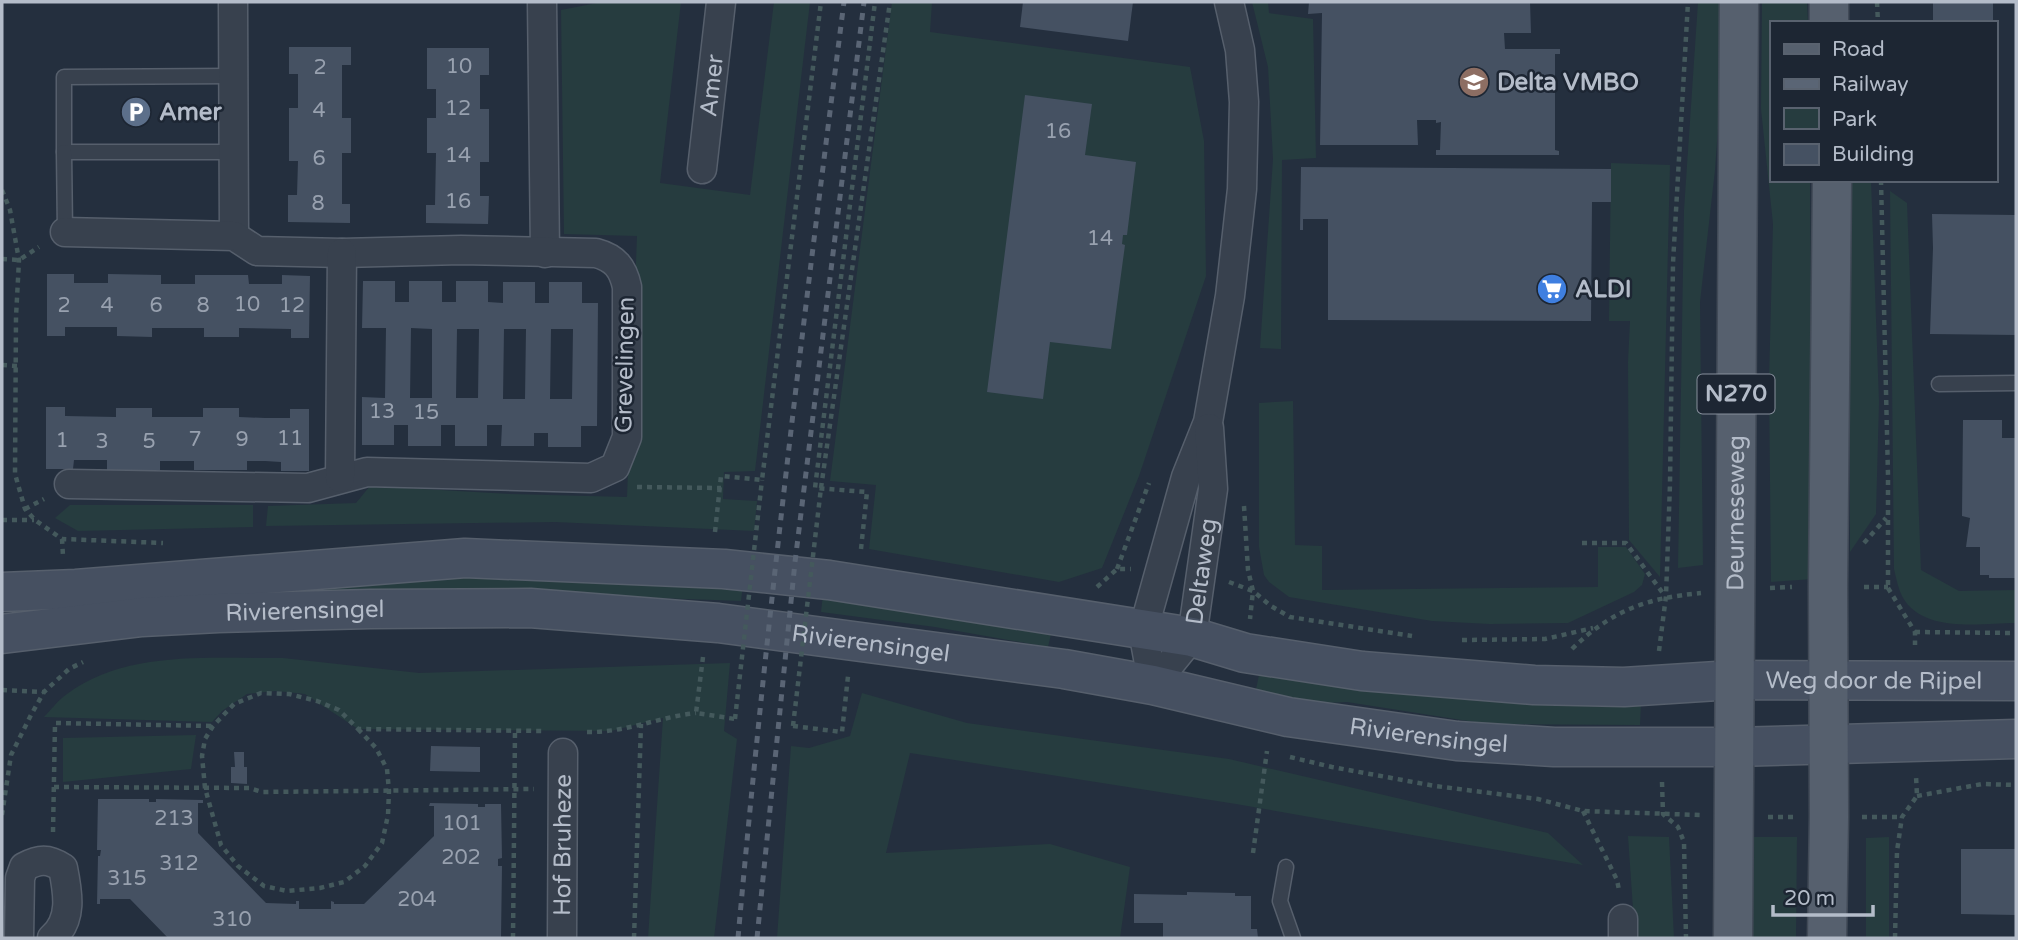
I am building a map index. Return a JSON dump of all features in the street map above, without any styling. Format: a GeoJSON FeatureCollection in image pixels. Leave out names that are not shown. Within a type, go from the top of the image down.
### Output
{"type":"FeatureCollection","features":[{"type":"Feature","properties":{"kind":"main road","name":"Deurneseweg"},"geometry":{"type":"LineString","coordinates":[[1733,938],[1739,2]]}},
{"type":"Feature","properties":{"kind":"main road"},"geometry":{"type":"LineString","coordinates":[[1829,2],[1829,21]]}},
{"type":"Feature","properties":{"kind":"main road"},"geometry":{"type":"LineString","coordinates":[[1827,938],[1832,182]]}},
{"type":"Feature","properties":{"kind":"street"},"geometry":{"type":"LineString","coordinates":[[232,2],[234,236]]}},
{"type":"Feature","properties":{"kind":"street"},"geometry":{"type":"LineString","coordinates":[[542,2],[545,253]]}},
{"type":"Feature","properties":{"kind":"street","name":"Amer"},"geometry":{"type":"LineString","coordinates":[[702,169],[721,2]]}},
{"type":"Feature","properties":{"kind":"street","name":"Deltaweg"},"geometry":{"type":"LineString","coordinates":[[1153,685],[1192,637],[1213,489],[1209,422],[1230,296],[1242,189],[1244,102],[1240,50],[1229,2]]}},
{"type":"Feature","properties":{"kind":"street","name":"Grevelingen"},"geometry":{"type":"LineString","coordinates":[[65,232],[234,236],[257,251],[342,253],[461,250],[596,253],[610,257],[624,272],[627,287],[627,437],[615,467],[591,478],[366,472],[308,488],[69,484]]}},
{"type":"Feature","properties":{"kind":"street"},"geometry":{"type":"LineString","coordinates":[[340,478],[342,253]]}},
{"type":"Feature","properties":{"kind":"street","name":"Deltaweg"},"geometry":{"type":"LineString","coordinates":[[1153,685],[1143,631],[1186,477],[1209,422]]}},
{"type":"Feature","properties":{"kind":"street","name":"Rivierensingel"},"geometry":{"type":"LineString","coordinates":[[2,592],[76,589],[465,558],[724,569],[829,579],[1192,637],[1245,653],[1362,671],[1520,684],[1625,687],[1733,680]]}},
{"type":"Feature","properties":{"kind":"street","name":"Rivierensingel"},"geometry":{"type":"LineString","coordinates":[[2,634],[142,617],[218,612],[530,608],[827,635],[1065,668],[1153,685],[1288,717],[1457,741],[1554,747],[1733,747]]}},
{"type":"Feature","properties":{"kind":"street","name":"Weg door de Rijpel"},"geometry":{"type":"LineString","coordinates":[[1733,680],[2016,681]]}},
{"type":"Feature","properties":{"kind":"street","name":"Hof Bruheze"},"geometry":{"type":"LineString","coordinates":[[562,938],[566,739]]}},
{"type":"Feature","properties":{"kind":"street"},"geometry":{"type":"LineString","coordinates":[[1733,747],[2016,740]]}},
{"type":"Feature","properties":{"kind":"street"},"geometry":{"type":"LineString","coordinates":[[19,938],[20,878],[24,867],[37,860],[52,861],[63,868],[66,920],[63,929],[52,938]]}},
{"type":"Feature","properties":{"kind":"lane"},"geometry":{"type":"LineString","coordinates":[[65,232],[64,77],[233,76]]}},
{"type":"Feature","properties":{"kind":"lane"},"geometry":{"type":"LineString","coordinates":[[64,152],[234,152]]}},
{"type":"Feature","properties":{"kind":"lane"},"geometry":{"type":"LineString","coordinates":[[1939,384],[2016,383]]}},
{"type":"Feature","properties":{"kind":"lane"},"geometry":{"type":"LineString","coordinates":[[1286,867],[1280,901],[1293,938]]}},
{"type":"Feature","properties":{"kind":"path"},"geometry":{"type":"LineString","coordinates":[[358,729],[515,730],[566,739],[607,733],[678,715],[696,713],[736,719],[762,480],[821,2]]}},
{"type":"Feature","properties":{"kind":"path"},"geometry":{"type":"LineString","coordinates":[[861,552],[867,492],[815,488],[875,2]]}},
{"type":"Feature","properties":{"kind":"path"},"geometry":{"type":"LineString","coordinates":[[848,673],[842,732],[793,726],[821,488],[890,2]]}},
{"type":"Feature","properties":{"kind":"path"},"geometry":{"type":"LineString","coordinates":[[1582,543],[1626,542],[1666,597],[1673,263],[1688,2]]}},
{"type":"Feature","properties":{"kind":"path"},"geometry":{"type":"LineString","coordinates":[[1877,2],[1878,21]]}},
{"type":"Feature","properties":{"kind":"path"},"geometry":{"type":"LineString","coordinates":[[1881,182],[1888,462],[1888,587]]}},
{"type":"Feature","properties":{"kind":"path"},"geometry":{"type":"LineString","coordinates":[[2,259],[19,260]]}},
{"type":"Feature","properties":{"kind":"path"},"geometry":{"type":"LineString","coordinates":[[2,365],[17,366]]}},
{"type":"Feature","properties":{"kind":"path"},"geometry":{"type":"LineString","coordinates":[[615,467],[638,487],[720,488]]}},
{"type":"Feature","properties":{"kind":"path"},"geometry":{"type":"LineString","coordinates":[[715,535],[721,476],[762,480]]}},
{"type":"Feature","properties":{"kind":"path"},"geometry":{"type":"LineString","coordinates":[[2,520],[35,520]]}},
{"type":"Feature","properties":{"kind":"path"},"geometry":{"type":"LineString","coordinates":[[1915,632],[2016,633]]}},
{"type":"Feature","properties":{"kind":"path"},"geometry":{"type":"LineString","coordinates":[[696,713],[705,647]]}},
{"type":"Feature","properties":{"kind":"path"},"geometry":{"type":"LineString","coordinates":[[731,650],[744,651]]}},
{"type":"Feature","properties":{"kind":"path","name":"Rivierensingel"},"geometry":{"type":"LineString","coordinates":[[797,656],[810,657]]}},
{"type":"Feature","properties":{"kind":"path"},"geometry":{"type":"LineString","coordinates":[[2,815],[10,755],[44,692],[69,669],[89,660]]}},
{"type":"Feature","properties":{"kind":"path"},"geometry":{"type":"LineString","coordinates":[[2,690],[44,692]]}},
{"type":"Feature","properties":{"kind":"path"},"geometry":{"type":"LineString","coordinates":[[261,693],[289,694],[339,710],[376,748],[387,769],[389,791],[382,843],[365,866],[344,882],[320,888],[287,891],[264,886],[238,866],[221,845],[205,788],[202,756],[205,739],[213,726],[234,704],[261,693]]}},
{"type":"Feature","properties":{"kind":"path"},"geometry":{"type":"LineString","coordinates":[[52,861],[55,723],[213,726]]}},
{"type":"Feature","properties":{"kind":"path"},"geometry":{"type":"LineString","coordinates":[[634,938],[641,724]]}},
{"type":"Feature","properties":{"kind":"path"},"geometry":{"type":"LineString","coordinates":[[513,938],[515,730]]}},
{"type":"Feature","properties":{"kind":"path","name":"Rivierensingel"},"geometry":{"type":"LineString","coordinates":[[1254,748],[1332,767],[1538,799],[1583,811],[1732,817],[1902,817]]}},
{"type":"Feature","properties":{"kind":"path"},"geometry":{"type":"LineString","coordinates":[[1253,853],[1267,751]]}},
{"type":"Feature","properties":{"kind":"path"},"geometry":{"type":"LineString","coordinates":[[1917,796],[1982,784],[2016,785]]}},
{"type":"Feature","properties":{"kind":"path"},"geometry":{"type":"LineString","coordinates":[[54,787],[249,788],[262,792],[563,789]]}},
{"type":"Feature","properties":{"kind":"path"},"geometry":{"type":"LineString","coordinates":[[1583,811],[1617,880],[1623,904],[1623,929]]}},
{"type":"Feature","properties":{"kind":"path"},"geometry":{"type":"LineString","coordinates":[[1663,814],[1678,827],[1684,842],[1686,938]]}},
{"type":"Feature","properties":{"kind":"green space"},"geometry":{"type":"Polygon","coordinates":[[[602,2],[681,2],[660,183],[750,195],[774,2],[810,2],[755,471],[724,472],[723,499],[757,501],[754,531],[555,522],[266,526],[268,506],[356,503],[370,486],[627,497],[637,236],[564,234],[561,10],[602,2]]]}},
{"type":"Feature","properties":{"kind":"green space"},"geometry":{"type":"Polygon","coordinates":[[[892,2],[932,2],[930,32],[1190,67],[1204,141],[1206,276],[1139,476],[1102,568],[1059,582],[869,549],[876,485],[830,481],[892,2]]]}},
{"type":"Feature","properties":{"kind":"green space"},"geometry":{"type":"Polygon","coordinates":[[[1252,2],[1268,2],[1269,13],[1313,19],[1316,158],[1282,160],[1281,349],[1260,348],[1273,159],[1268,67],[1252,2]]]}},
{"type":"Feature","properties":{"kind":"green space"},"geometry":{"type":"Polygon","coordinates":[[[1698,2],[1723,2],[1723,60],[1715,170],[1700,302],[1703,565],[1678,568],[1684,210],[1698,2]]]}},
{"type":"Feature","properties":{"kind":"green space"},"geometry":{"type":"Polygon","coordinates":[[[1762,2],[1807,2],[1808,21],[1770,21],[1770,182],[1810,182],[1813,579],[1771,582],[1769,381],[1773,224],[1761,109],[1762,2]]]}},
{"type":"Feature","properties":{"kind":"green space"},"geometry":{"type":"Polygon","coordinates":[[[1611,163],[1670,165],[1660,577],[1629,540],[1630,321],[1609,321],[1611,163]]]}},
{"type":"Feature","properties":{"kind":"green space"},"geometry":{"type":"Polygon","coordinates":[[[1847,182],[1871,182],[1879,402],[1876,514],[1850,552],[1850,269],[1847,182]]]}},
{"type":"Feature","properties":{"kind":"green space"},"geometry":{"type":"Polygon","coordinates":[[[1890,191],[1907,203],[1921,570],[1959,591],[2016,590],[2016,623],[1953,624],[1938,621],[1911,608],[1898,586],[1894,569],[1890,191]]]}},
{"type":"Feature","properties":{"kind":"green space"},"geometry":{"type":"Polygon","coordinates":[[[1293,401],[1295,545],[1322,546],[1322,590],[1598,587],[1598,547],[1626,547],[1645,574],[1642,585],[1634,592],[1568,623],[1490,624],[1432,621],[1289,597],[1264,575],[1259,547],[1259,403],[1293,401]]]}},
{"type":"Feature","properties":{"kind":"green space"},"geometry":{"type":"Polygon","coordinates":[[[70,505],[253,505],[253,527],[78,531],[55,518],[70,505]]]}},
{"type":"Feature","properties":{"kind":"green space"},"geometry":{"type":"Polygon","coordinates":[[[512,576],[743,585],[741,601],[550,594],[189,603],[253,584],[512,576]]]}},
{"type":"Feature","properties":{"kind":"green space"},"geometry":{"type":"Polygon","coordinates":[[[823,594],[1051,634],[1048,647],[935,627],[821,612],[823,594]]]}},
{"type":"Feature","properties":{"kind":"green space"},"geometry":{"type":"Polygon","coordinates":[[[200,658],[283,658],[419,673],[730,663],[724,731],[737,739],[714,938],[648,938],[663,718],[611,731],[358,729],[305,694],[276,691],[247,694],[222,711],[212,722],[44,717],[67,694],[91,680],[143,663],[200,658]]]}},
{"type":"Feature","properties":{"kind":"green space"},"geometry":{"type":"Polygon","coordinates":[[[1259,675],[1357,687],[1641,703],[1640,725],[1487,724],[1347,702],[1285,705],[1255,694],[1259,675]]]}},
{"type":"Feature","properties":{"kind":"green space"},"geometry":{"type":"Polygon","coordinates":[[[862,693],[967,723],[1229,759],[1548,833],[1583,865],[1236,804],[910,753],[886,853],[1050,844],[1130,867],[1120,938],[777,938],[791,746],[809,748],[850,736],[862,693]]]}},
{"type":"Feature","properties":{"kind":"green space"},"geometry":{"type":"Polygon","coordinates":[[[196,735],[191,769],[63,782],[63,738],[196,735]]]}},
{"type":"Feature","properties":{"kind":"green space"},"geometry":{"type":"Polygon","coordinates":[[[1628,836],[1669,837],[1674,938],[1635,938],[1628,836]]]}},
{"type":"Feature","properties":{"kind":"green space"},"geometry":{"type":"Polygon","coordinates":[[[1752,837],[1797,837],[1796,938],[1752,938],[1752,837]]]}},
{"type":"Feature","properties":{"kind":"green space"},"geometry":{"type":"Polygon","coordinates":[[[1889,837],[1889,938],[1866,938],[1866,838],[1889,837]]]}},
{"type":"Feature","properties":{"kind":"building"},"geometry":{"type":"Polygon","coordinates":[[[1023,2],[1133,2],[1128,41],[1020,27],[1023,2]]]}},
{"type":"Feature","properties":{"kind":"building"},"geometry":{"type":"Polygon","coordinates":[[[1309,2],[1530,2],[1531,33],[1504,33],[1505,49],[1560,49],[1560,54],[1555,54],[1555,150],[1559,151],[1559,155],[1436,155],[1436,150],[1440,150],[1441,122],[1436,123],[1436,120],[1417,120],[1418,145],[1320,145],[1322,13],[1308,14],[1309,2]]]}},
{"type":"Feature","properties":{"kind":"building"},"geometry":{"type":"Polygon","coordinates":[[[1933,2],[1993,2],[1993,21],[1933,21],[1933,2]]]}},
{"type":"Feature","properties":{"kind":"building"},"geometry":{"type":"Polygon","coordinates":[[[289,47],[351,47],[351,65],[342,65],[342,118],[351,118],[351,153],[342,153],[342,204],[350,204],[350,223],[288,222],[288,195],[297,195],[298,161],[289,161],[289,108],[298,108],[298,74],[289,74],[289,47]]]}},
{"type":"Feature","properties":{"kind":"building"},"geometry":{"type":"Polygon","coordinates":[[[427,48],[489,48],[489,75],[480,75],[480,109],[489,109],[489,162],[480,162],[480,196],[489,196],[488,224],[426,223],[426,205],[435,205],[436,153],[427,153],[427,118],[436,118],[436,89],[427,89],[427,48]]]}},
{"type":"Feature","properties":{"kind":"building"},"geometry":{"type":"Polygon","coordinates":[[[1025,95],[1092,104],[1085,155],[1136,162],[1127,235],[1123,235],[1122,244],[1125,245],[1111,349],[1050,342],[1043,399],[987,392],[1025,95]]]}},
{"type":"Feature","properties":{"kind":"building"},"geometry":{"type":"Polygon","coordinates":[[[1301,167],[1611,169],[1611,202],[1592,202],[1591,321],[1328,320],[1328,219],[1303,219],[1303,230],[1300,230],[1301,167]]]}},
{"type":"Feature","properties":{"kind":"building"},"geometry":{"type":"Polygon","coordinates":[[[1932,214],[2016,215],[2016,335],[1930,334],[1932,214]]]}},
{"type":"Feature","properties":{"kind":"building"},"geometry":{"type":"Polygon","coordinates":[[[47,274],[74,274],[74,283],[108,283],[108,274],[161,275],[161,284],[195,284],[195,275],[248,275],[249,284],[282,284],[282,275],[310,276],[309,338],[291,338],[291,329],[239,328],[239,337],[204,337],[204,328],[152,328],[152,337],[117,336],[117,327],[65,327],[65,336],[47,336],[47,274]]]}},
{"type":"Feature","properties":{"kind":"building"},"geometry":{"type":"Polygon","coordinates":[[[363,281],[395,281],[395,302],[409,302],[409,281],[442,281],[442,302],[456,302],[456,281],[488,281],[488,302],[503,303],[503,282],[535,282],[535,303],[549,303],[549,282],[582,282],[582,303],[598,303],[597,426],[581,426],[581,447],[548,447],[548,433],[534,433],[534,446],[501,446],[502,425],[487,425],[487,446],[455,446],[455,425],[441,425],[441,446],[408,446],[408,425],[394,425],[394,445],[362,445],[362,397],[385,398],[386,328],[362,328],[363,281]],[[411,328],[410,398],[432,398],[432,329],[411,328]],[[457,329],[456,398],[478,398],[479,329],[457,329]],[[504,329],[503,399],[525,399],[526,329],[504,329]],[[551,329],[550,399],[572,399],[573,329],[551,329]]]}},
{"type":"Feature","properties":{"kind":"building"},"geometry":{"type":"Polygon","coordinates":[[[46,407],[65,407],[65,416],[116,417],[116,408],[152,408],[152,417],[203,417],[203,408],[239,408],[239,417],[265,418],[290,418],[290,409],[309,409],[309,471],[281,471],[281,462],[265,461],[247,461],[247,470],[194,470],[194,461],[160,461],[160,470],[107,470],[107,460],[74,460],[73,469],[46,469],[46,407]]]}},
{"type":"Feature","properties":{"kind":"building"},"geometry":{"type":"Polygon","coordinates":[[[1963,420],[2002,420],[2002,438],[2016,438],[2016,578],[1989,578],[1989,575],[1980,575],[1980,547],[1966,547],[1970,518],[1962,516],[1963,420]]]}},
{"type":"Feature","properties":{"kind":"building"},"geometry":{"type":"Polygon","coordinates":[[[431,746],[480,747],[480,772],[430,771],[431,746]]]}},
{"type":"Feature","properties":{"kind":"building"},"geometry":{"type":"Polygon","coordinates":[[[234,752],[244,752],[247,784],[231,783],[231,767],[235,767],[234,752]]]}},
{"type":"Feature","properties":{"kind":"building"},"geometry":{"type":"Polygon","coordinates":[[[98,799],[149,799],[149,802],[156,802],[156,799],[203,800],[203,803],[198,803],[198,833],[266,903],[296,904],[296,901],[299,901],[299,909],[331,909],[331,901],[334,904],[364,904],[434,836],[434,806],[429,806],[430,803],[478,804],[478,807],[501,804],[502,858],[498,859],[498,866],[502,866],[501,938],[168,938],[130,899],[100,899],[100,904],[97,904],[98,856],[101,850],[97,850],[98,799]]]}},
{"type":"Feature","properties":{"kind":"building"},"geometry":{"type":"Polygon","coordinates":[[[1961,849],[2016,849],[2016,915],[1961,914],[1961,849]]]}},
{"type":"Feature","properties":{"kind":"building"},"geometry":{"type":"Polygon","coordinates":[[[1187,892],[1251,896],[1251,929],[1257,929],[1258,938],[1163,938],[1163,923],[1134,923],[1134,894],[1187,895],[1187,892]]]}},
{"type":"Feature","properties":{"kind":"railway"},"geometry":{"type":"LineString","coordinates":[[738,938],[786,469],[844,2]]}},
{"type":"Feature","properties":{"kind":"railway"},"geometry":{"type":"LineString","coordinates":[[757,938],[795,562],[864,2]]}},
{"type":"Feature","properties":{"kind":"place","name":"Delta VMBO"},"geometry":{"type":"Point","coordinates":[1474,82]}},
{"type":"Feature","properties":{"kind":"place","name":"Amer"},"geometry":{"type":"Point","coordinates":[136,112]}},
{"type":"Feature","properties":{"kind":"place","name":"ALDI"},"geometry":{"type":"Point","coordinates":[1552,289]}}]}
